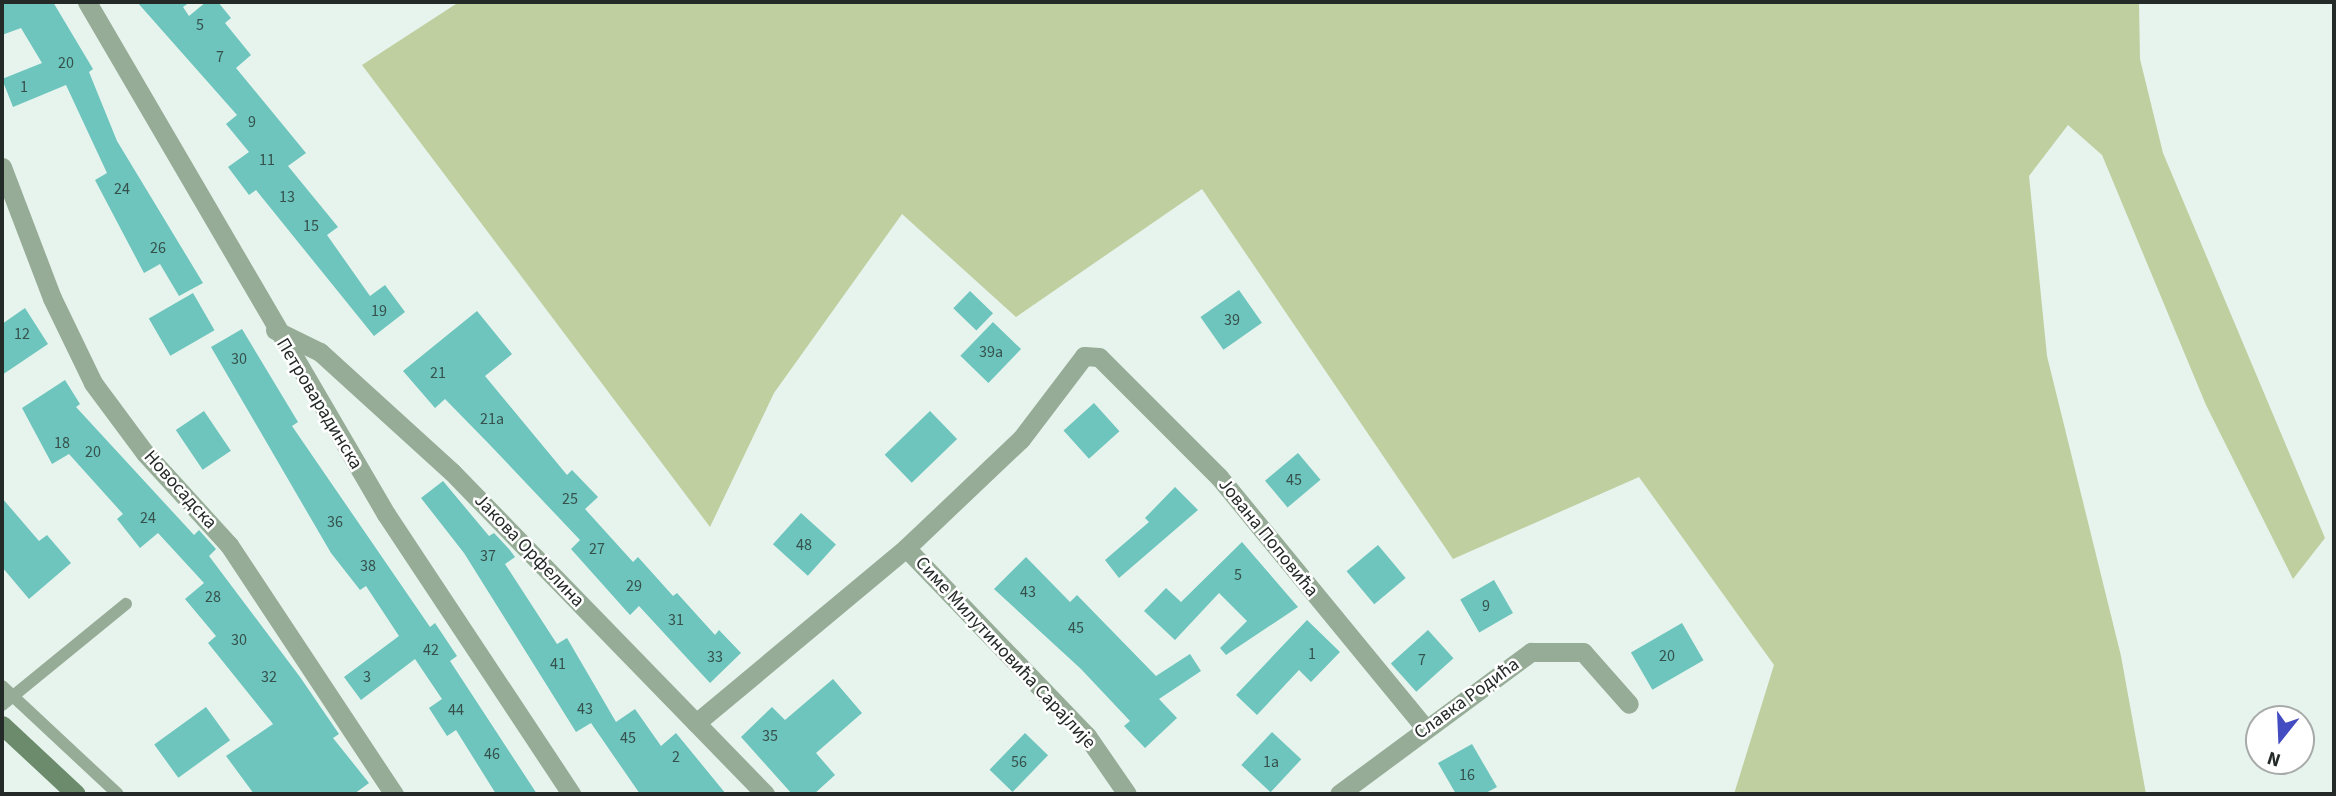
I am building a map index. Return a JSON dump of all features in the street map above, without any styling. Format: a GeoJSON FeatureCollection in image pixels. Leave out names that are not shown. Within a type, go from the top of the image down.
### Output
{"type":"FeatureCollection","features":[{"type":"Feature","properties":{"kind":"main road"},"geometry":{"type":"LineString","coordinates":[[2,725],[76,794]]}},
{"type":"Feature","properties":{"kind":"street","name":"Петроварадинска"},"geometry":{"type":"LineString","coordinates":[[87,2],[275,330],[386,514],[572,794]]}},
{"type":"Feature","properties":{"kind":"street","name":"Новосадска"},"geometry":{"type":"LineString","coordinates":[[2,167],[52,298],[93,383],[145,453],[229,544],[394,794]]}},
{"type":"Feature","properties":{"kind":"street","name":"Јакова Орфелина"},"geometry":{"type":"LineString","coordinates":[[275,330],[320,352],[452,472],[765,794]]}},
{"type":"Feature","properties":{"kind":"street","name":"Јована Поповића"},"geometry":{"type":"LineString","coordinates":[[906,548],[1021,439],[1084,356],[1099,356],[1219,477],[1426,729]]}},
{"type":"Feature","properties":{"kind":"street"},"geometry":{"type":"LineString","coordinates":[[696,723],[906,548]]}},
{"type":"Feature","properties":{"kind":"street","name":"Симе Милутиновића Сарајлије"},"geometry":{"type":"LineString","coordinates":[[906,548],[1087,736],[1127,794]]}},
{"type":"Feature","properties":{"kind":"street","name":"Славка Родића"},"geometry":{"type":"LineString","coordinates":[[1339,794],[1531,652],[1583,652],[1629,704]]}},
{"type":"Feature","properties":{"kind":"lane"},"geometry":{"type":"LineString","coordinates":[[2,705],[126,604]]}},
{"type":"Feature","properties":{"kind":"lane"},"geometry":{"type":"LineString","coordinates":[[2,686],[118,794]]}},
{"type":"Feature","properties":{"kind":"green space"},"geometry":{"type":"Polygon","coordinates":[[[459,2],[2139,2],[2140,59],[2163,153],[2325,538],[2293,579],[2206,405],[2102,155],[2068,125],[2029,176],[2047,356],[2121,656],[2146,794],[1734,794],[1774,665],[1639,477],[1453,559],[1202,189],[1016,317],[902,214],[774,393],[710,527],[362,65],[459,2]]]}},
{"type":"Feature","properties":{"kind":"building"},"geometry":{"type":"Polygon","coordinates":[[[2,2],[53,2],[93,69],[89,72],[117,141],[203,283],[179,296],[160,264],[144,273],[95,180],[107,173],[66,85],[13,107],[2,79],[42,63],[21,28],[2,35],[2,2]]]}},
{"type":"Feature","properties":{"kind":"building"},"geometry":{"type":"Polygon","coordinates":[[[137,2],[190,2],[183,7],[189,16],[206,2],[218,2],[231,18],[225,23],[251,55],[236,68],[306,153],[288,166],[338,227],[327,235],[370,296],[385,285],[405,312],[374,336],[256,190],[249,195],[228,167],[249,152],[226,124],[237,115],[137,2]]]}},
{"type":"Feature","properties":{"kind":"building"},"geometry":{"type":"Polygon","coordinates":[[[1239,290],[1262,323],[1223,350],[1200,317],[1239,290]]]}},
{"type":"Feature","properties":{"kind":"building"},"geometry":{"type":"Polygon","coordinates":[[[970,291],[993,313],[976,330],[953,308],[970,291]]]}},
{"type":"Feature","properties":{"kind":"building"},"geometry":{"type":"Polygon","coordinates":[[[193,293],[214,330],[170,356],[149,318],[193,293]]]}},
{"type":"Feature","properties":{"kind":"building"},"geometry":{"type":"Polygon","coordinates":[[[25,308],[48,344],[2,375],[2,324],[25,308]]]}},
{"type":"Feature","properties":{"kind":"building"},"geometry":{"type":"Polygon","coordinates":[[[477,311],[512,354],[485,376],[567,475],[572,470],[598,497],[585,509],[633,562],[638,557],[673,596],[677,593],[715,635],[719,630],[741,653],[710,683],[639,606],[630,615],[571,549],[580,540],[445,399],[435,408],[403,371],[477,311]]]}},
{"type":"Feature","properties":{"kind":"building"},"geometry":{"type":"Polygon","coordinates":[[[993,322],[1021,349],[988,383],[960,356],[993,322]]]}},
{"type":"Feature","properties":{"kind":"building"},"geometry":{"type":"Polygon","coordinates":[[[242,329],[298,422],[292,426],[430,627],[435,623],[457,656],[450,661],[537,794],[496,794],[456,730],[447,736],[429,708],[442,699],[415,659],[361,700],[344,677],[399,636],[366,586],[360,590],[331,553],[211,347],[242,329]]]}},
{"type":"Feature","properties":{"kind":"building"},"geometry":{"type":"Polygon","coordinates":[[[65,380],[80,404],[76,407],[194,535],[199,530],[216,549],[209,556],[300,677],[339,734],[333,738],[369,783],[354,794],[254,794],[226,756],[273,724],[208,643],[216,636],[185,599],[204,583],[158,533],[140,548],[117,519],[123,514],[69,454],[52,464],[22,408],[65,380]]]}},
{"type":"Feature","properties":{"kind":"building"},"geometry":{"type":"Polygon","coordinates":[[[1094,403],[1119,431],[1089,459],[1064,430],[1094,403]]]}},
{"type":"Feature","properties":{"kind":"building"},"geometry":{"type":"Polygon","coordinates":[[[204,411],[231,451],[203,470],[176,430],[204,411]]]}},
{"type":"Feature","properties":{"kind":"building"},"geometry":{"type":"Polygon","coordinates":[[[930,411],[957,439],[912,483],[885,455],[930,411]]]}},
{"type":"Feature","properties":{"kind":"building"},"geometry":{"type":"Polygon","coordinates":[[[1298,453],[1320,480],[1288,507],[1265,481],[1298,453]]]}},
{"type":"Feature","properties":{"kind":"building"},"geometry":{"type":"Polygon","coordinates":[[[443,481],[489,536],[494,533],[515,557],[505,564],[557,644],[567,638],[616,722],[635,709],[661,746],[676,733],[726,794],[640,794],[591,723],[576,732],[464,553],[421,498],[443,481]]]}},
{"type":"Feature","properties":{"kind":"building"},"geometry":{"type":"Polygon","coordinates":[[[1175,487],[1198,510],[1119,578],[1105,560],[1149,522],[1145,518],[1175,487]]]}},
{"type":"Feature","properties":{"kind":"building"},"geometry":{"type":"Polygon","coordinates":[[[2,498],[39,541],[47,535],[71,563],[29,599],[2,567],[2,498]]]}},
{"type":"Feature","properties":{"kind":"building"},"geometry":{"type":"Polygon","coordinates":[[[801,513],[836,544],[808,576],[773,544],[801,513]]]}},
{"type":"Feature","properties":{"kind":"building"},"geometry":{"type":"Polygon","coordinates":[[[1242,542],[1298,607],[1226,655],[1220,648],[1247,621],[1219,593],[1175,640],[1144,611],[1166,588],[1181,602],[1242,542]]]}},
{"type":"Feature","properties":{"kind":"building"},"geometry":{"type":"Polygon","coordinates":[[[1378,545],[1406,578],[1374,604],[1347,571],[1378,545]]]}},
{"type":"Feature","properties":{"kind":"building"},"geometry":{"type":"Polygon","coordinates":[[[1026,557],[1070,602],[1077,595],[1156,676],[1190,654],[1201,671],[1159,699],[1177,718],[1145,748],[1124,726],[1130,721],[1081,669],[994,589],[1026,557]]]}},
{"type":"Feature","properties":{"kind":"building"},"geometry":{"type":"Polygon","coordinates":[[[1494,580],[1513,613],[1479,632],[1460,600],[1494,580]]]}},
{"type":"Feature","properties":{"kind":"building"},"geometry":{"type":"Polygon","coordinates":[[[1307,620],[1340,652],[1311,682],[1299,670],[1257,715],[1236,695],[1307,620]]]}},
{"type":"Feature","properties":{"kind":"building"},"geometry":{"type":"Polygon","coordinates":[[[1682,623],[1704,660],[1652,690],[1631,652],[1682,623]]]}},
{"type":"Feature","properties":{"kind":"building"},"geometry":{"type":"Polygon","coordinates":[[[1428,630],[1453,658],[1416,692],[1391,663],[1428,630]]]}},
{"type":"Feature","properties":{"kind":"building"},"geometry":{"type":"Polygon","coordinates":[[[833,679],[862,713],[816,753],[835,775],[814,794],[792,794],[741,737],[772,707],[785,720],[833,679]]]}},
{"type":"Feature","properties":{"kind":"building"},"geometry":{"type":"Polygon","coordinates":[[[206,707],[230,740],[178,778],[154,745],[206,707]]]}},
{"type":"Feature","properties":{"kind":"building"},"geometry":{"type":"Polygon","coordinates":[[[1272,732],[1301,759],[1271,792],[1241,765],[1272,732]]]}},
{"type":"Feature","properties":{"kind":"building"},"geometry":{"type":"Polygon","coordinates":[[[1025,733],[1048,755],[1013,792],[990,770],[1025,733]]]}},
{"type":"Feature","properties":{"kind":"building"},"geometry":{"type":"Polygon","coordinates":[[[1472,744],[1497,787],[1484,794],[1456,794],[1438,763],[1472,744]]]}}]}
